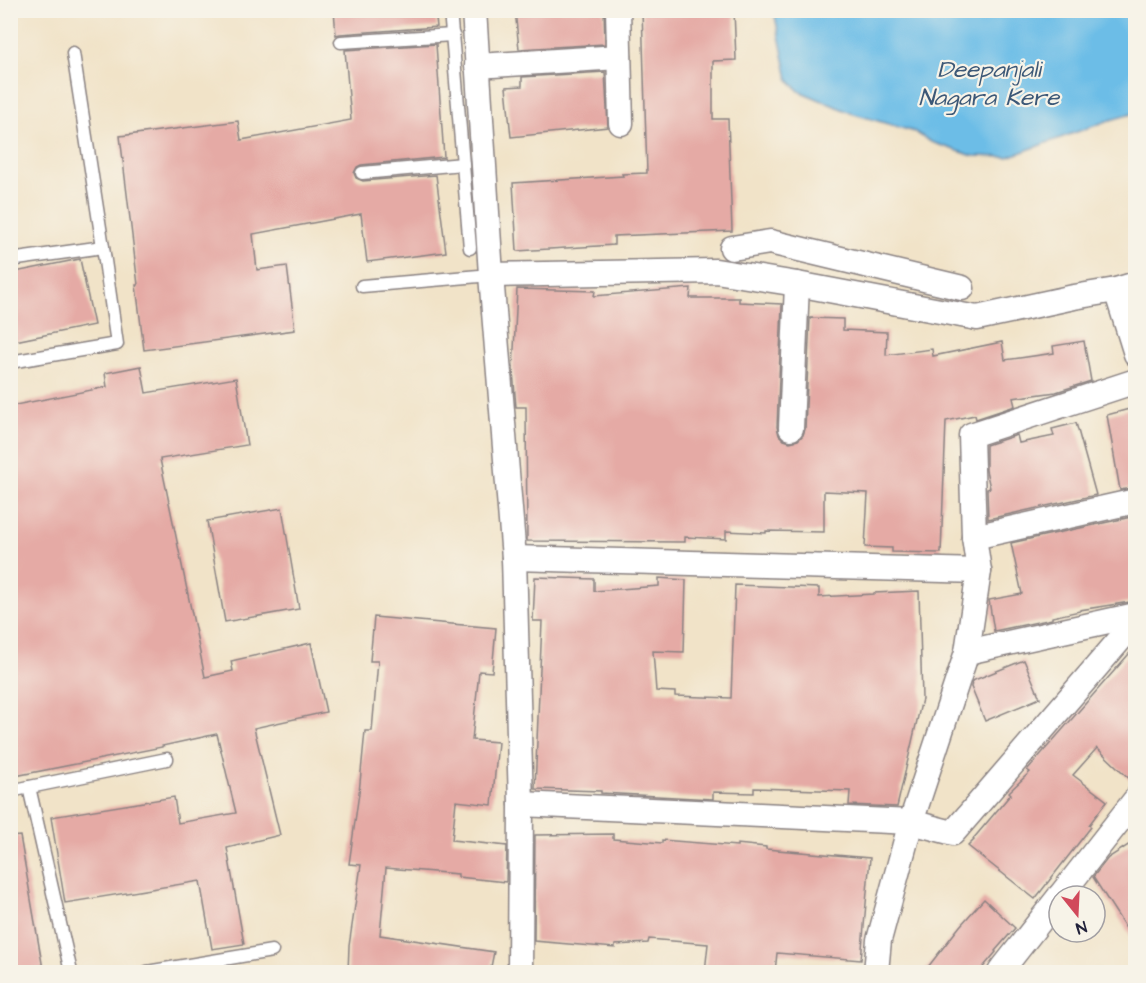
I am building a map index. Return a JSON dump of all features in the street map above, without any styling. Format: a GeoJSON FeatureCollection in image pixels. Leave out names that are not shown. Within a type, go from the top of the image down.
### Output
{"type":"FeatureCollection","features":[{"type":"Feature","properties":{"kind":"street"},"geometry":{"type":"LineString","coordinates":[[474,10],[491,275],[514,558],[520,804],[520,972]]}},
{"type":"Feature","properties":{"kind":"street"},"geometry":{"type":"LineString","coordinates":[[618,10],[621,123]]}},
{"type":"Feature","properties":{"kind":"street"},"geometry":{"type":"LineString","coordinates":[[477,66],[620,57]]}},
{"type":"Feature","properties":{"kind":"street"},"geometry":{"type":"LineString","coordinates":[[732,248],[770,242],[962,288]]}},
{"type":"Feature","properties":{"kind":"street"},"geometry":{"type":"LineString","coordinates":[[491,275],[716,271],[977,318],[1126,287],[1136,354]]}},
{"type":"Feature","properties":{"kind":"street"},"geometry":{"type":"LineString","coordinates":[[791,428],[797,284]]}},
{"type":"Feature","properties":{"kind":"street"},"geometry":{"type":"LineString","coordinates":[[876,972],[879,940],[911,822],[967,652],[979,572],[974,537],[971,435],[1136,381]]}},
{"type":"Feature","properties":{"kind":"street"},"geometry":{"type":"LineString","coordinates":[[974,537],[1136,501]]}},
{"type":"Feature","properties":{"kind":"street"},"geometry":{"type":"LineString","coordinates":[[514,558],[979,572]]}},
{"type":"Feature","properties":{"kind":"street"},"geometry":{"type":"LineString","coordinates":[[967,652],[1136,615]]}},
{"type":"Feature","properties":{"kind":"street"},"geometry":{"type":"LineString","coordinates":[[520,804],[911,822],[953,833],[1136,621]]}},
{"type":"Feature","properties":{"kind":"street"},"geometry":{"type":"LineString","coordinates":[[1069,884],[1136,800]]}},
{"type":"Feature","properties":{"kind":"street"},"geometry":{"type":"LineString","coordinates":[[1000,972],[1047,912]]}},
{"type":"Feature","properties":{"kind":"lane"},"geometry":{"type":"LineString","coordinates":[[450,10],[470,248]]}},
{"type":"Feature","properties":{"kind":"lane"},"geometry":{"type":"LineString","coordinates":[[341,42],[453,35]]}},
{"type":"Feature","properties":{"kind":"lane"},"geometry":{"type":"LineString","coordinates":[[10,362],[117,344],[73,53]]}},
{"type":"Feature","properties":{"kind":"lane"},"geometry":{"type":"LineString","coordinates":[[362,173],[463,164]]}},
{"type":"Feature","properties":{"kind":"lane"},"geometry":{"type":"LineString","coordinates":[[10,260],[104,246]]}},
{"type":"Feature","properties":{"kind":"lane"},"geometry":{"type":"LineString","coordinates":[[362,286],[491,275]]}},
{"type":"Feature","properties":{"kind":"lane"},"geometry":{"type":"LineString","coordinates":[[10,791],[167,759]]}},
{"type":"Feature","properties":{"kind":"lane"},"geometry":{"type":"LineString","coordinates":[[29,787],[71,972]]}},
{"type":"Feature","properties":{"kind":"lane"},"geometry":{"type":"LineString","coordinates":[[147,972],[272,951]]}},
{"type":"Feature","properties":{"kind":"water","name":"Deepanjali Nagara Kere"},"geometry":{"type":"Polygon","coordinates":[[[774,11],[1135,11],[1135,113],[1008,157],[973,156],[931,142],[915,132],[851,113],[799,91],[788,79],[774,11]]]}},
{"type":"Feature","properties":{"kind":"building"},"geometry":{"type":"Polygon","coordinates":[[[334,10],[435,10],[437,27],[336,35],[334,10]]]}},
{"type":"Feature","properties":{"kind":"building"},"geometry":{"type":"Polygon","coordinates":[[[515,10],[604,10],[605,44],[519,49],[515,10]]]}},
{"type":"Feature","properties":{"kind":"building"},"geometry":{"type":"Polygon","coordinates":[[[642,10],[734,10],[736,60],[713,61],[713,119],[728,119],[732,231],[614,236],[614,245],[517,251],[513,183],[647,173],[642,10]]]}},
{"type":"Feature","properties":{"kind":"building"},"geometry":{"type":"Polygon","coordinates":[[[436,44],[444,157],[361,165],[354,173],[356,178],[363,181],[436,175],[446,252],[367,262],[361,214],[253,234],[257,270],[287,266],[295,330],[144,350],[120,136],[238,121],[241,140],[351,120],[345,50],[436,44]]]}},
{"type":"Feature","properties":{"kind":"building"},"geometry":{"type":"Polygon","coordinates":[[[605,72],[608,127],[511,137],[506,87],[522,86],[522,77],[605,72]]]}},
{"type":"Feature","properties":{"kind":"building"},"geometry":{"type":"Polygon","coordinates":[[[80,259],[94,325],[10,342],[10,273],[80,259]]]}},
{"type":"Feature","properties":{"kind":"building"},"geometry":{"type":"Polygon","coordinates":[[[691,288],[690,298],[739,298],[739,302],[782,304],[777,427],[779,435],[790,442],[798,440],[805,429],[810,318],[843,319],[843,330],[887,332],[886,355],[932,349],[933,356],[1002,342],[1005,360],[1054,353],[1053,346],[1084,341],[1091,381],[1056,392],[1013,398],[1015,406],[976,419],[975,415],[946,421],[941,553],[892,552],[892,548],[865,547],[868,493],[824,491],[824,532],[726,531],[726,539],[685,537],[685,542],[527,541],[526,407],[516,407],[513,370],[517,289],[595,291],[594,296],[691,288]]]}},
{"type":"Feature","properties":{"kind":"building"},"geometry":{"type":"Polygon","coordinates":[[[141,366],[146,393],[236,378],[247,445],[160,459],[205,677],[233,671],[231,661],[311,643],[326,712],[254,728],[280,835],[227,848],[244,944],[212,949],[200,881],[65,903],[51,817],[174,797],[178,823],[236,813],[217,734],[10,777],[10,406],[107,387],[105,373],[141,366]]]}},
{"type":"Feature","properties":{"kind":"building"},"geometry":{"type":"Polygon","coordinates":[[[1133,408],[1136,420],[1136,487],[1120,490],[1107,415],[1133,408]]]}},
{"type":"Feature","properties":{"kind":"building"},"geometry":{"type":"Polygon","coordinates":[[[1076,423],[1096,495],[988,519],[987,489],[990,488],[986,470],[986,445],[1017,435],[1019,443],[1054,436],[1052,429],[1076,423]]]}},
{"type":"Feature","properties":{"kind":"building"},"geometry":{"type":"Polygon","coordinates":[[[282,508],[299,609],[225,622],[207,521],[282,508]]]}},
{"type":"Feature","properties":{"kind":"building"},"geometry":{"type":"Polygon","coordinates":[[[1136,516],[1136,601],[1080,610],[1052,617],[1052,619],[994,631],[989,600],[1022,594],[1011,543],[1136,516]]]}},
{"type":"Feature","properties":{"kind":"building"},"geometry":{"type":"Polygon","coordinates":[[[535,577],[594,579],[594,591],[659,586],[659,578],[686,580],[684,652],[653,651],[656,691],[675,692],[675,696],[731,698],[735,585],[819,588],[819,597],[919,591],[922,699],[897,807],[849,805],[850,791],[754,788],[754,793],[713,792],[713,799],[535,789],[542,621],[533,621],[535,577]]]}},
{"type":"Feature","properties":{"kind":"building"},"geometry":{"type":"Polygon","coordinates":[[[374,617],[496,628],[492,672],[479,671],[472,740],[498,742],[492,805],[456,801],[452,840],[507,846],[506,882],[458,877],[458,874],[386,868],[380,935],[494,952],[490,972],[348,972],[349,946],[361,865],[349,864],[365,731],[372,731],[378,661],[370,661],[374,617]]]}},
{"type":"Feature","properties":{"kind":"building"},"geometry":{"type":"Polygon","coordinates":[[[1136,646],[1136,785],[1097,748],[1073,775],[1107,801],[1089,825],[1091,827],[1035,899],[968,846],[1011,794],[1009,792],[1030,772],[1027,770],[1136,646]]]}},
{"type":"Feature","properties":{"kind":"building"},"geometry":{"type":"Polygon","coordinates":[[[1024,660],[1040,698],[985,721],[971,687],[972,681],[1024,660]]]}},
{"type":"Feature","properties":{"kind":"building"},"geometry":{"type":"Polygon","coordinates":[[[613,834],[613,839],[662,843],[662,840],[737,846],[737,844],[766,847],[766,849],[870,858],[861,960],[777,953],[775,972],[705,972],[708,944],[649,939],[648,943],[615,945],[615,948],[534,941],[535,835],[613,834]]]}},
{"type":"Feature","properties":{"kind":"building"},"geometry":{"type":"Polygon","coordinates":[[[20,836],[43,969],[10,972],[10,837],[20,836]]]}},
{"type":"Feature","properties":{"kind":"building"},"geometry":{"type":"Polygon","coordinates":[[[1136,840],[1136,944],[1107,899],[1107,884],[1097,884],[1093,877],[1108,858],[1136,840]]]}},
{"type":"Feature","properties":{"kind":"building"},"geometry":{"type":"Polygon","coordinates":[[[984,899],[1015,928],[996,952],[979,972],[924,972],[960,926],[984,899]]]}}]}
